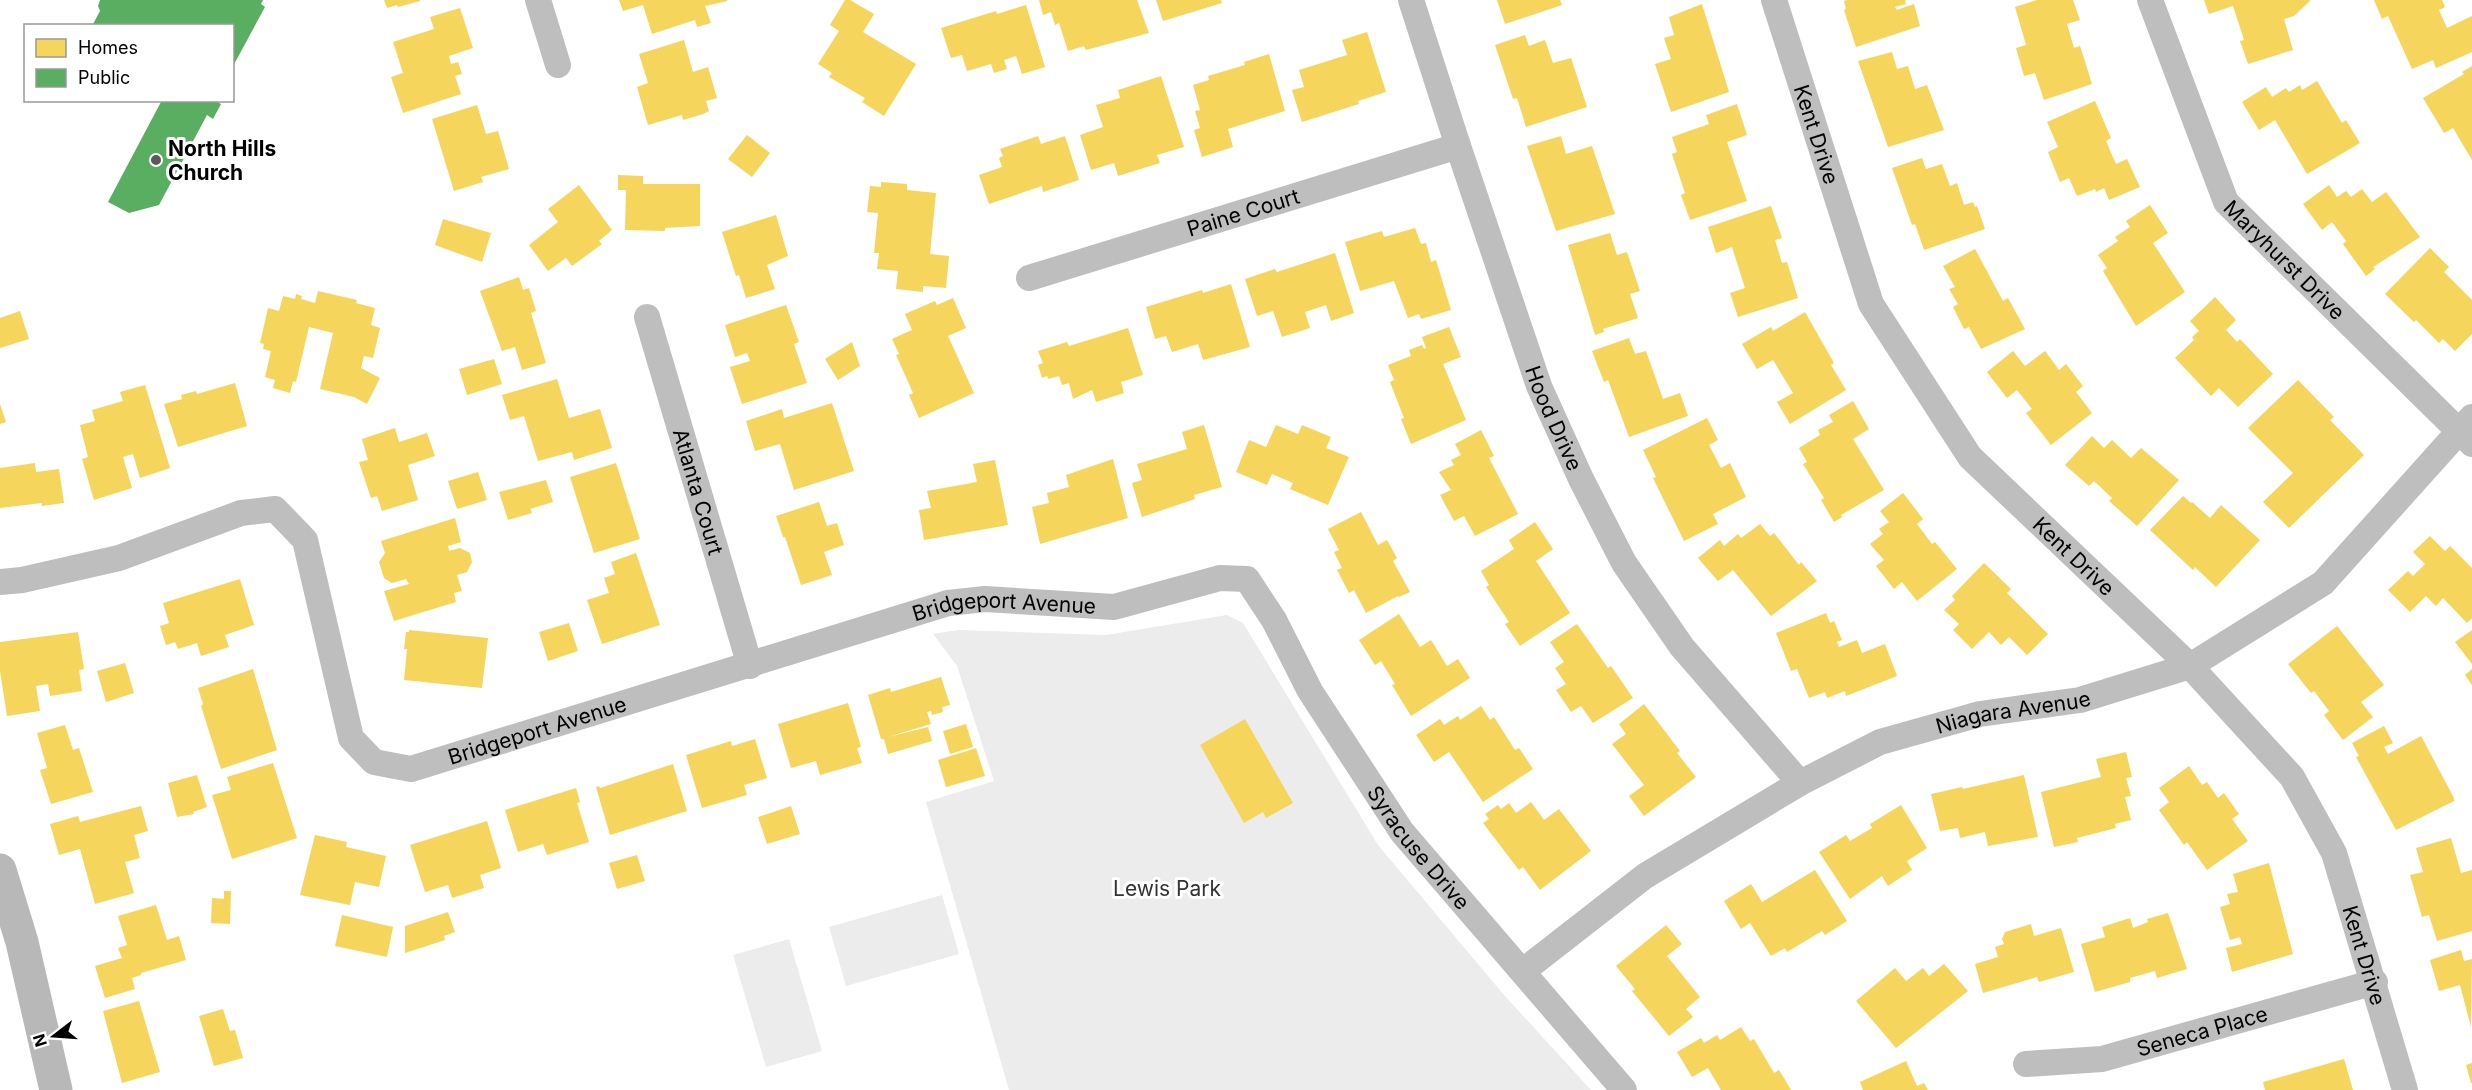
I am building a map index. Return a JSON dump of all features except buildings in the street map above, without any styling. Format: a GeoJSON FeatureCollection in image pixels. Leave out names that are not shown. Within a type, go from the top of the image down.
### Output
{"type":"FeatureCollection","features":[{"type":"Feature","properties":{"kind":"street"},"geometry":{"type":"LineString","coordinates":[[538,0],[558,66]]}},
{"type":"Feature","properties":{"kind":"street","name":"Hood Drive"},"geometry":{"type":"LineString","coordinates":[[1411,0],[1539,386],[1581,479],[1624,563],[1682,647],[1800,783]]}},
{"type":"Feature","properties":{"kind":"street","name":"Kent Drive"},"geometry":{"type":"LineString","coordinates":[[1774,0],[1871,304],[1970,457],[2190,666],[2292,777],[2334,853],[2375,981],[2406,1090]]}},
{"type":"Feature","properties":{"kind":"street","name":"Maryhurst Drive"},"geometry":{"type":"LineString","coordinates":[[2150,0],[2226,202],[2468,431]]}},
{"type":"Feature","properties":{"kind":"street","name":"Paine Court"},"geometry":{"type":"LineString","coordinates":[[1029,279],[1458,146]]}},
{"type":"Feature","properties":{"kind":"street","name":"Atlanta Court"},"geometry":{"type":"LineString","coordinates":[[647,317],[750,666]]}},
{"type":"Feature","properties":{"kind":"street","name":"Niagara Avenue"},"geometry":{"type":"LineString","coordinates":[[1523,971],[1645,876],[1800,783],[1880,742],[1980,714],[2079,700],[2190,666],[2323,583],[2468,431]]}},
{"type":"Feature","properties":{"kind":"street","name":"Bridgeport Avenue"},"geometry":{"type":"LineString","coordinates":[[0,582],[22,580],[119,558],[241,513],[275,509],[305,540],[351,738],[374,762],[411,769],[948,603],[986,598],[1114,607],[1220,578],[1247,579]]}},
{"type":"Feature","properties":{"kind":"street","name":"Syracuse Drive"},"geometry":{"type":"LineString","coordinates":[[1247,579],[1274,620],[1310,692],[1402,832],[1624,1090]]}},
{"type":"Feature","properties":{"kind":"street"},"geometry":{"type":"LineString","coordinates":[[0,870],[22,942],[56,1090]]}},
{"type":"Feature","properties":{"kind":"street","name":"Seneca Place"},"geometry":{"type":"LineString","coordinates":[[2026,1064],[2102,1059],[2375,981]]}},
{"type":"Feature","properties":{"kind":"green space","name":"Lewis Park"},"geometry":{"type":"Polygon","coordinates":[[[1227,615],[1243,623],[1378,845],[1504,995],[1591,1090],[1009,1090],[926,802],[994,781],[957,666],[933,634],[958,630],[1106,635],[1227,615]]]}},
{"type":"Feature","properties":{"kind":"green space"},"geometry":{"type":"Polygon","coordinates":[[[942,895],[959,954],[846,986],[829,927],[942,895]]]}},
{"type":"Feature","properties":{"kind":"green space"},"geometry":{"type":"Polygon","coordinates":[[[789,939],[822,1051],[766,1067],[733,955],[789,939]]]}},
{"type":"Feature","properties":{"kind":"place","name":"North Hills Church"},"geometry":{"type":"Point","coordinates":[156,160]}}]}
